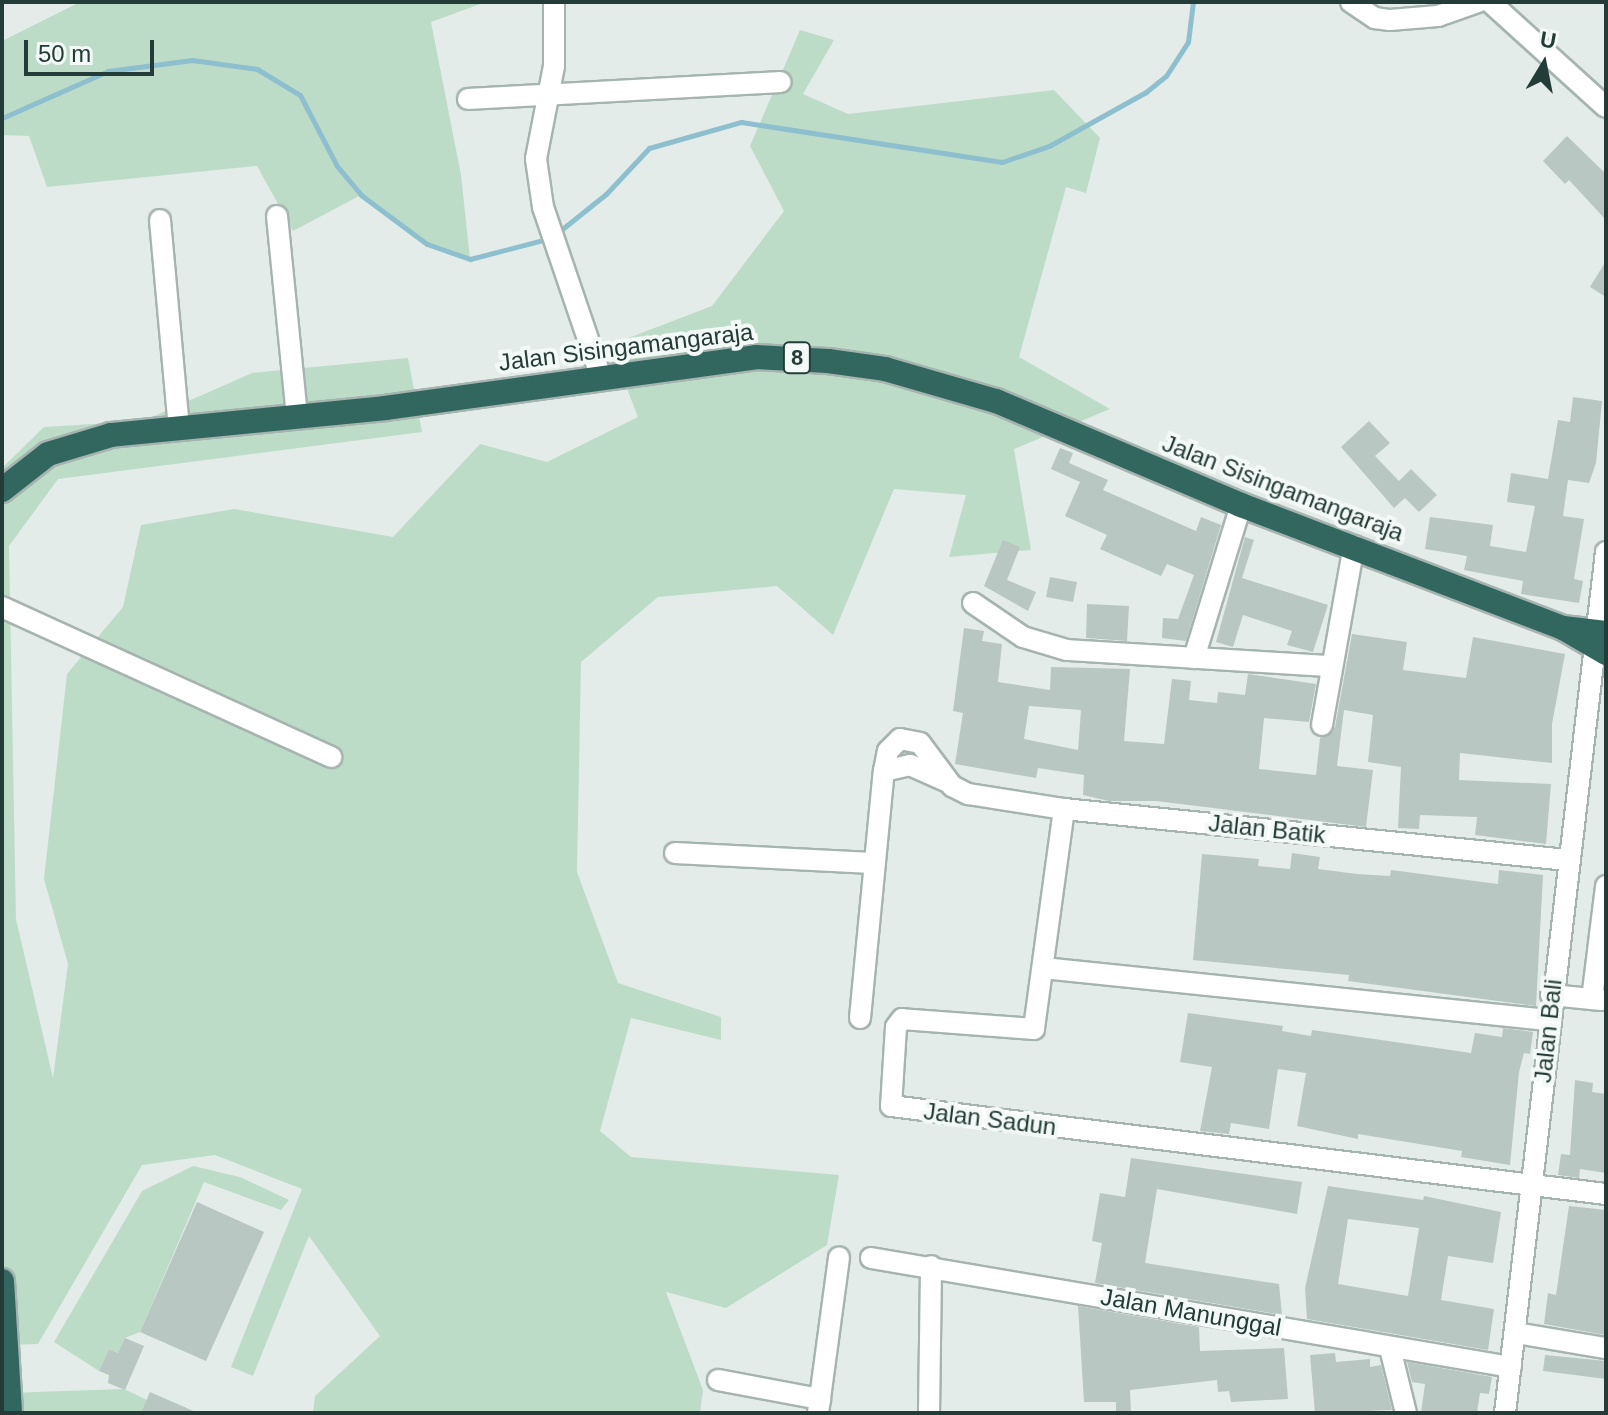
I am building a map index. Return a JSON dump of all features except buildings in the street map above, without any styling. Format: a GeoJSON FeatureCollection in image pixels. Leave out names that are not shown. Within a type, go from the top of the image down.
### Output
{"type":"FeatureCollection","features":[{"type":"Feature","properties":{"kind":"highway","name":"Jalan Sisingamangaraja"},"geometry":{"type":"LineString","coordinates":[[2,490],[36,462],[76,444],[179,429],[756,357],[885,369],[996,401],[1241,505],[1600,640]]}},
{"type":"Feature","properties":{"kind":"highway"},"geometry":{"type":"LineString","coordinates":[[2,1281],[10,1413]]}},
{"type":"Feature","properties":{"kind":"street"},"geometry":{"type":"LineString","coordinates":[[554,2],[558,32],[537,147],[543,207],[601,377]]}},
{"type":"Feature","properties":{"kind":"street"},"geometry":{"type":"LineString","coordinates":[[1351,2],[1375,18],[1390,20],[1438,16],[1478,2]]}},
{"type":"Feature","properties":{"kind":"street"},"geometry":{"type":"LineString","coordinates":[[1490,2],[1604,99]]}},
{"type":"Feature","properties":{"kind":"street"},"geometry":{"type":"LineString","coordinates":[[468,99],[781,82]]}},
{"type":"Feature","properties":{"kind":"street"},"geometry":{"type":"LineString","coordinates":[[277,216],[297,416]]}},
{"type":"Feature","properties":{"kind":"street"},"geometry":{"type":"LineString","coordinates":[[160,220],[179,429]]}},
{"type":"Feature","properties":{"kind":"street"},"geometry":{"type":"LineString","coordinates":[[1194,658],[1241,505]]}},
{"type":"Feature","properties":{"kind":"street"},"geometry":{"type":"LineString","coordinates":[[1322,725],[1330,666],[1354,546]]}},
{"type":"Feature","properties":{"kind":"street","name":"Jalan Bali"},"geometry":{"type":"LineString","coordinates":[[1505,1413],[1567,860],[1600,640],[1606,552]]}},
{"type":"Feature","properties":{"kind":"street"},"geometry":{"type":"LineString","coordinates":[[973,603],[1023,637],[1047,646],[1330,666]]}},
{"type":"Feature","properties":{"kind":"street"},"geometry":{"type":"LineString","coordinates":[[2,607],[331,757]]}},
{"type":"Feature","properties":{"kind":"street","name":"Jalan Batik"},"geometry":{"type":"LineString","coordinates":[[872,863],[884,771],[893,744],[914,739],[927,749],[948,782],[968,794],[1064,809],[1567,860]]}},
{"type":"Feature","properties":{"kind":"street","name":"Jalan Sadun"},"geometry":{"type":"LineString","coordinates":[[1064,809],[1034,1029],[902,1019],[896,1027],[891,1106],[1532,1184]]}},
{"type":"Feature","properties":{"kind":"street"},"geometry":{"type":"LineString","coordinates":[[675,853],[872,863],[860,1018]]}},
{"type":"Feature","properties":{"kind":"street"},"geometry":{"type":"LineString","coordinates":[[1551,995],[1599,999],[1606,886]]}},
{"type":"Feature","properties":{"kind":"street"},"geometry":{"type":"LineString","coordinates":[[1043,968],[1548,1020]]}},
{"type":"Feature","properties":{"kind":"street"},"geometry":{"type":"LineString","coordinates":[[1532,1184],[1606,1194]]}},
{"type":"Feature","properties":{"kind":"street"},"geometry":{"type":"LineString","coordinates":[[718,1380],[819,1406],[839,1257]]}},
{"type":"Feature","properties":{"kind":"street","name":"Jalan Manunggal"},"geometry":{"type":"LineString","coordinates":[[871,1258],[1511,1367]]}},
{"type":"Feature","properties":{"kind":"street"},"geometry":{"type":"LineString","coordinates":[[929,1413],[931,1266]]}},
{"type":"Feature","properties":{"kind":"street"},"geometry":{"type":"LineString","coordinates":[[1516,1333],[1606,1348]]}},
{"type":"Feature","properties":{"kind":"street"},"geometry":{"type":"LineString","coordinates":[[1390,1348],[1406,1413]]}},
{"type":"Feature","properties":{"kind":"green space"},"geometry":{"type":"Polygon","coordinates":[[[80,2],[486,2],[431,22],[461,175],[470,259],[427,244],[361,195],[293,231],[257,166],[47,187],[29,136],[2,135],[2,41],[80,2]]]}},
{"type":"Feature","properties":{"kind":"green space"},"geometry":{"type":"Polygon","coordinates":[[[800,30],[834,40],[803,94],[848,114],[1054,90],[1100,138],[1086,193],[1066,187],[1019,357],[1110,409],[1014,449],[1031,550],[949,557],[966,495],[894,489],[833,635],[777,586],[658,597],[581,662],[577,872],[618,983],[721,1017],[721,1040],[631,1018],[600,1131],[631,1157],[839,1175],[827,1245],[726,1308],[666,1292],[703,1390],[700,1413],[313,1413],[315,1396],[380,1336],[309,1236],[253,1376],[231,1367],[302,1189],[215,1155],[142,1165],[38,1344],[6,1345],[7,1393],[124,1389],[147,1400],[141,1413],[2,1413],[2,468],[44,427],[143,421],[252,373],[408,358],[422,432],[58,479],[9,546],[16,919],[53,1078],[68,964],[44,879],[67,674],[123,607],[141,525],[234,509],[393,537],[480,444],[547,462],[638,417],[610,345],[712,306],[784,211],[750,146],[800,30]]]}},
{"type":"Feature","properties":{"kind":"green space"},"geometry":{"type":"Polygon","coordinates":[[[193,1166],[240,1177],[289,1200],[281,1210],[204,1182],[140,1332],[125,1338],[118,1353],[109,1349],[99,1371],[54,1342],[142,1191],[193,1166]]]}},
{"type":"Feature","properties":{"kind":"waterway"},"geometry":{"type":"LineString","coordinates":[[556,234],[606,194],[649,148],[741,122],[1002,162],[1049,146],[1146,92],[1166,76],[1188,42],[1193,2]]}},
{"type":"Feature","properties":{"kind":"waterway"},"geometry":{"type":"LineString","coordinates":[[2,118],[108,71],[192,60],[257,69],[300,95],[337,166],[361,195],[427,244],[470,259],[547,239]]}}]}
